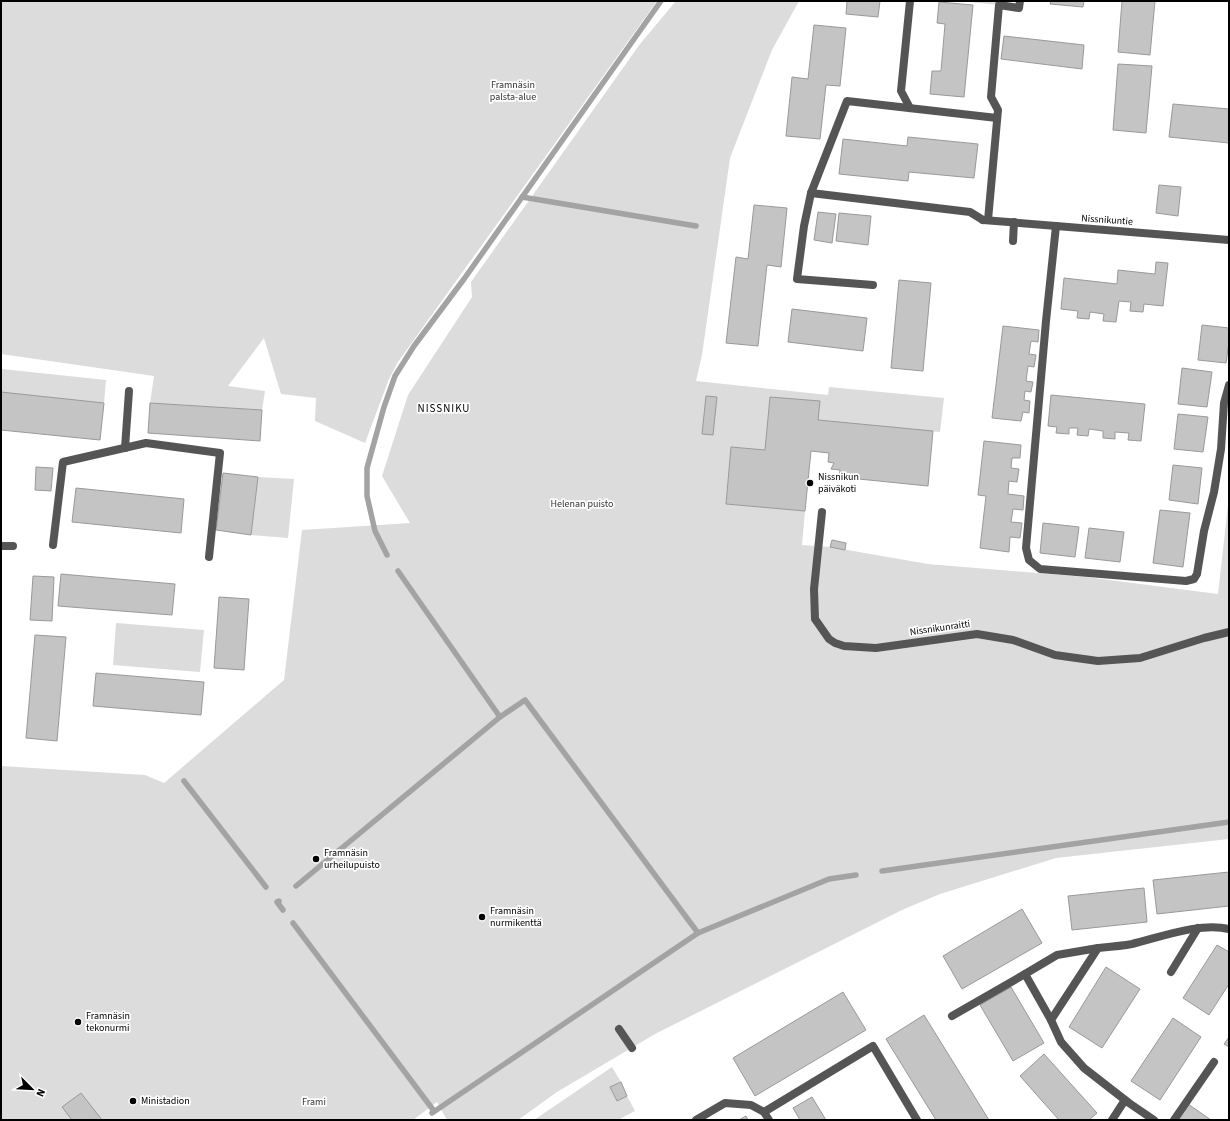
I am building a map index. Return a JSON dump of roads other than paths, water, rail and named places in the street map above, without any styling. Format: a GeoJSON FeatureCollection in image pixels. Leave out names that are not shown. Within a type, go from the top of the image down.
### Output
{"type":"FeatureCollection","features":[{"type":"Feature","properties":{"kind":"street"},"geometry":{"type":"LineString","coordinates":[[910,1],[902,91],[910,108]]}},
{"type":"Feature","properties":{"kind":"street"},"geometry":{"type":"LineString","coordinates":[[811,193],[970,212],[986,220],[998,110],[992,97],[999,6],[1019,8],[1020,1]]}},
{"type":"Feature","properties":{"kind":"street"},"geometry":{"type":"LineString","coordinates":[[873,285],[797,279],[804,226],[811,193],[847,101],[997,118]]}},
{"type":"Feature","properties":{"kind":"street","name":"Nissnikuntie"},"geometry":{"type":"LineString","coordinates":[[986,220],[1229,240]]}},
{"type":"Feature","properties":{"kind":"street"},"geometry":{"type":"LineString","coordinates":[[1013,241],[1014,222]]}},
{"type":"Feature","properties":{"kind":"street"},"geometry":{"type":"LineString","coordinates":[[1056,226],[1026,548],[1029,560],[1040,569],[1186,581],[1194,579],[1197,574],[1204,531],[1214,492],[1221,449],[1224,403],[1229,385]]}},
{"type":"Feature","properties":{"kind":"street"},"geometry":{"type":"LineString","coordinates":[[125,448],[129,391]]}},
{"type":"Feature","properties":{"kind":"street"},"geometry":{"type":"LineString","coordinates":[[53,545],[63,462],[146,443],[220,453],[209,557]]}},
{"type":"Feature","properties":{"kind":"street","name":"Nissnikunraitti"},"geometry":{"type":"LineString","coordinates":[[822,512],[814,589],[815,619],[828,639],[840,644],[876,648],[977,634],[1013,640],[1055,655],[1098,661],[1140,658],[1204,638],[1229,632]]}},
{"type":"Feature","properties":{"kind":"street"},"geometry":{"type":"LineString","coordinates":[[1,546],[13,546]]}},
{"type":"Feature","properties":{"kind":"street"},"geometry":{"type":"LineString","coordinates":[[1171,972],[1198,928]]}},
{"type":"Feature","properties":{"kind":"street"},"geometry":{"type":"LineString","coordinates":[[952,1016],[1057,955],[1130,944],[1198,928],[1229,929]]}},
{"type":"Feature","properties":{"kind":"street"},"geometry":{"type":"LineString","coordinates":[[1051,1020],[1098,948]]}},
{"type":"Feature","properties":{"kind":"street"},"geometry":{"type":"LineString","coordinates":[[1024,974],[1051,1020],[1061,1042],[1084,1068],[1125,1100],[1154,1120]]}},
{"type":"Feature","properties":{"kind":"street"},"geometry":{"type":"LineString","coordinates":[[619,1030],[632,1048]]}},
{"type":"Feature","properties":{"kind":"street"},"geometry":{"type":"LineString","coordinates":[[764,1112],[873,1046],[917,1120]]}},
{"type":"Feature","properties":{"kind":"street"},"geometry":{"type":"LineString","coordinates":[[1174,1120],[1214,1062]]}},
{"type":"Feature","properties":{"kind":"street"},"geometry":{"type":"LineString","coordinates":[[1112,1120],[1125,1100]]}},
{"type":"Feature","properties":{"kind":"street"},"geometry":{"type":"LineString","coordinates":[[696,1120],[725,1103],[750,1105],[764,1112],[769,1120]]}},
{"type":"Feature","properties":{"kind":"waterway"},"geometry":{"type":"LineString","coordinates":[[387,555],[375,531],[367,496],[367,468],[384,407],[395,376],[414,346],[464,279],[661,1]]}},
{"type":"Feature","properties":{"kind":"waterway"},"geometry":{"type":"LineString","coordinates":[[522,197],[696,226]]}},
{"type":"Feature","properties":{"kind":"waterway"},"geometry":{"type":"LineString","coordinates":[[398,571],[500,717],[525,700],[698,933],[432,1113]]}},
{"type":"Feature","properties":{"kind":"waterway"},"geometry":{"type":"LineString","coordinates":[[296,886],[500,717]]}},
{"type":"Feature","properties":{"kind":"waterway"},"geometry":{"type":"LineString","coordinates":[[184,781],[266,887]]}},
{"type":"Feature","properties":{"kind":"waterway"},"geometry":{"type":"LineString","coordinates":[[882,871],[1229,822]]}},
{"type":"Feature","properties":{"kind":"waterway"},"geometry":{"type":"LineString","coordinates":[[698,933],[829,879],[856,875]]}},
{"type":"Feature","properties":{"kind":"waterway"},"geometry":{"type":"LineString","coordinates":[[279,901],[277,902],[283,910]]}},
{"type":"Feature","properties":{"kind":"waterway"},"geometry":{"type":"LineString","coordinates":[[293,923],[434,1111]]}},
{"type":"Feature","properties":{"kind":"place","name":"Nissnikun päiväkoti"},"geometry":{"type":"Point","coordinates":[810,483]}},
{"type":"Feature","properties":{"kind":"place","name":"Framnäsin urheilupuisto"},"geometry":{"type":"Point","coordinates":[316,859]}},
{"type":"Feature","properties":{"kind":"place","name":"Framnäsin nurmikenttä"},"geometry":{"type":"Point","coordinates":[482,917]}},
{"type":"Feature","properties":{"kind":"place","name":"Framnäsin tekonurmi"},"geometry":{"type":"Point","coordinates":[78,1022]}},
{"type":"Feature","properties":{"kind":"place","name":"Ministadion"},"geometry":{"type":"Point","coordinates":[133,1101]}},
{"type":"Feature","properties":{"kind":"district","name":"NISSNIKU"},"geometry":{"type":"Point","coordinates":[444,408]}},
{"type":"Feature","properties":{"kind":"park label","name":"Framnäsin palsta-alue"},"geometry":{"type":"Point","coordinates":[513,90]}},
{"type":"Feature","properties":{"kind":"park label","name":"Helenan puisto"},"geometry":{"type":"Point","coordinates":[582,504]}},
{"type":"Feature","properties":{"kind":"park label","name":"Frami"},"geometry":{"type":"Point","coordinates":[314,1102]}}]}
